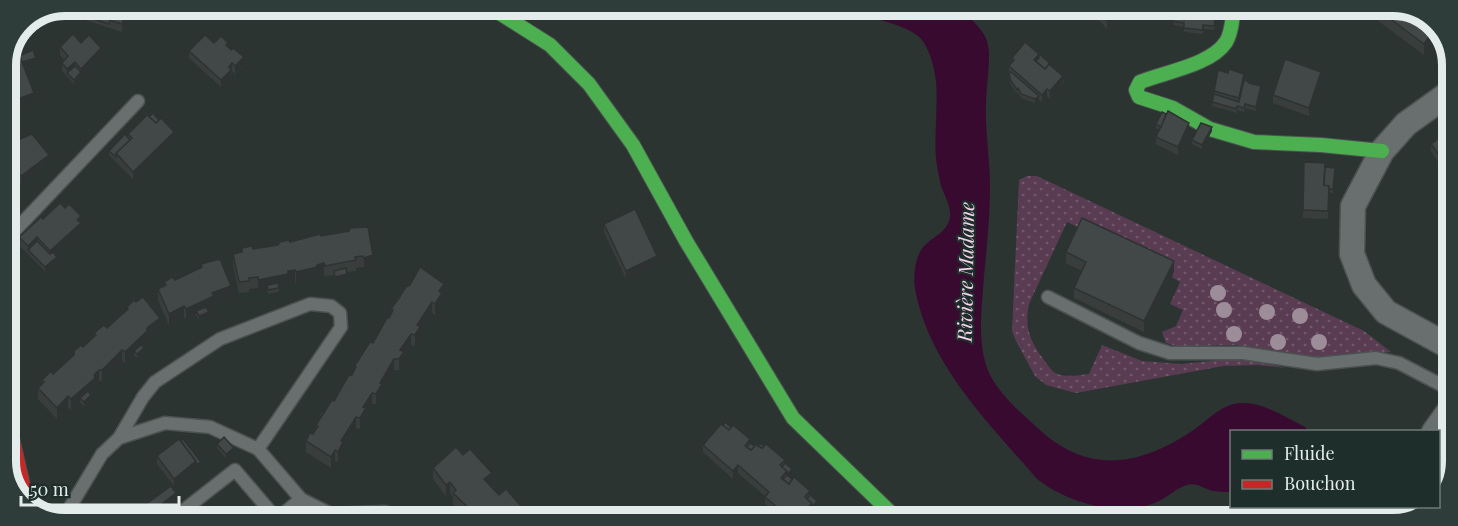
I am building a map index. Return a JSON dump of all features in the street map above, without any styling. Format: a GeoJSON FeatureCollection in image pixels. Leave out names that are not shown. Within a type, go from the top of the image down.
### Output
{"type":"FeatureCollection","features":[{"type":"Feature","properties":{"kind":"street"},"geometry":{"type":"LineString","coordinates":[[504,16],[550,45],[589,84],[633,145],[686,241],[793,418],[888,510]]}},
{"type":"Feature","properties":{"kind":"street"},"geometry":{"type":"LineString","coordinates":[[1233,16],[1228,40],[1217,52],[1174,72],[1140,82],[1136,90],[1139,97],[1173,108],[1210,129],[1254,142],[1382,151]]}},
{"type":"Feature","properties":{"kind":"street"},"geometry":{"type":"LineString","coordinates":[[1441,99],[1406,124],[1382,151],[1353,206],[1352,254],[1364,285],[1386,312],[1442,342]]}},
{"type":"Feature","properties":{"kind":"street"},"geometry":{"type":"LineString","coordinates":[[17,461],[22,482]]}},
{"type":"Feature","properties":{"kind":"lane"},"geometry":{"type":"LineString","coordinates":[[16,229],[138,101]]}},
{"type":"Feature","properties":{"kind":"lane"},"geometry":{"type":"LineString","coordinates":[[1048,297],[1139,343],[1170,353],[1243,353],[1317,364],[1376,358],[1399,363],[1442,385]]}},
{"type":"Feature","properties":{"kind":"lane"},"geometry":{"type":"LineString","coordinates":[[68,510],[102,454],[119,438],[143,397],[155,382],[220,339],[310,304],[331,306],[340,313],[341,327],[258,449]]}},
{"type":"Feature","properties":{"kind":"lane"},"geometry":{"type":"LineString","coordinates":[[119,438],[165,423],[210,427],[258,449],[301,499],[323,510]]}},
{"type":"Feature","properties":{"kind":"lane"},"geometry":{"type":"LineString","coordinates":[[184,510],[235,470],[271,510]]}},
{"type":"Feature","properties":{"kind":"lane"},"geometry":{"type":"LineString","coordinates":[[286,510],[301,499]]}},
{"type":"Feature","properties":{"kind":"shaded area"},"geometry":{"type":"Polygon","coordinates":[[[1027,176],[1037,176],[1364,331],[1391,352],[1313,359],[1236,345],[1183,348],[1166,343],[1162,332],[1176,326],[1183,310],[1170,304],[1180,282],[1172,277],[1174,272],[1067,222],[1029,304],[1027,320],[1029,334],[1051,370],[1068,376],[1089,374],[1102,345],[1142,361],[1181,364],[1231,359],[1286,368],[1257,365],[1223,366],[1076,393],[1046,385],[1035,376],[1012,331],[1019,180],[1027,176]]]}},
{"type":"Feature","properties":{"kind":"water","name":"Rivière Madame"},"geometry":{"type":"Polygon","coordinates":[[[864,16],[967,16],[986,39],[989,51],[986,114],[990,186],[981,339],[990,375],[1014,406],[1061,446],[1080,455],[1099,460],[1137,457],[1157,450],[1176,441],[1222,409],[1235,404],[1258,405],[1283,415],[1308,430],[1230,430],[1230,492],[1213,491],[1191,484],[1179,488],[1159,501],[1144,506],[1129,509],[1112,508],[1079,501],[1049,488],[1037,479],[963,392],[933,343],[922,317],[915,289],[917,261],[924,246],[947,226],[950,216],[936,162],[936,81],[928,51],[922,40],[910,31],[885,21],[864,16]]]}},
{"type":"Feature","properties":{"kind":"building"},"geometry":{"type":"Polygon","coordinates":[[[85,16],[110,18],[109,24],[85,16]]]}},
{"type":"Feature","properties":{"kind":"building"},"geometry":{"type":"Polygon","coordinates":[[[111,16],[125,16],[122,24],[109,20],[111,16]]]}},
{"type":"Feature","properties":{"kind":"building"},"geometry":{"type":"Polygon","coordinates":[[[1103,16],[1113,16],[1107,21],[1103,16]]]}},
{"type":"Feature","properties":{"kind":"building"},"geometry":{"type":"Polygon","coordinates":[[[1185,16],[1215,19],[1214,26],[1203,25],[1203,30],[1184,28],[1184,23],[1173,21],[1173,18],[1184,20],[1185,16]]]}},
{"type":"Feature","properties":{"kind":"building"},"geometry":{"type":"Polygon","coordinates":[[[1386,16],[1408,19],[1422,27],[1430,35],[1424,44],[1386,16]]]}},
{"type":"Feature","properties":{"kind":"building"},"geometry":{"type":"Polygon","coordinates":[[[73,34],[81,43],[89,35],[101,48],[81,69],[75,62],[67,69],[62,63],[68,56],[60,47],[73,34]]]}},
{"type":"Feature","properties":{"kind":"building"},"geometry":{"type":"Polygon","coordinates":[[[205,35],[214,43],[221,36],[231,50],[233,48],[244,57],[235,66],[232,63],[229,67],[231,70],[221,80],[189,51],[205,35]]]}},
{"type":"Feature","properties":{"kind":"building"},"geometry":{"type":"Polygon","coordinates":[[[1025,42],[1039,54],[1034,60],[1045,69],[1049,64],[1063,76],[1050,91],[1047,89],[1042,95],[1009,66],[1014,60],[1012,58],[1025,42]]]}},
{"type":"Feature","properties":{"kind":"building"},"geometry":{"type":"Polygon","coordinates":[[[1027,43],[1065,77],[1063,79],[1063,76],[1049,64],[1045,69],[1036,61],[1039,54],[1027,43]]]}},
{"type":"Feature","properties":{"kind":"building"},"geometry":{"type":"Polygon","coordinates":[[[33,50],[36,58],[22,62],[19,56],[33,50]]]}},
{"type":"Feature","properties":{"kind":"building"},"geometry":{"type":"Polygon","coordinates":[[[18,52],[34,93],[16,100],[18,52]]]}},
{"type":"Feature","properties":{"kind":"building"},"geometry":{"type":"Polygon","coordinates":[[[1285,59],[1321,72],[1309,108],[1273,95],[1285,59]]]}},
{"type":"Feature","properties":{"kind":"building"},"geometry":{"type":"Polygon","coordinates":[[[75,66],[81,72],[74,80],[67,73],[75,66]]]}},
{"type":"Feature","properties":{"kind":"building"},"geometry":{"type":"Polygon","coordinates":[[[1229,69],[1244,74],[1239,98],[1214,91],[1218,70],[1228,73],[1229,69]]]}},
{"type":"Feature","properties":{"kind":"building"},"geometry":{"type":"Polygon","coordinates":[[[1011,72],[1039,96],[1035,99],[1021,94],[1011,81],[1009,74],[1011,72]]]}},
{"type":"Feature","properties":{"kind":"building"},"geometry":{"type":"Polygon","coordinates":[[[1244,80],[1261,86],[1256,107],[1245,104],[1244,108],[1237,106],[1237,109],[1212,102],[1214,94],[1239,102],[1244,80]]]}},
{"type":"Feature","properties":{"kind":"building"},"geometry":{"type":"Polygon","coordinates":[[[1168,111],[1189,123],[1178,147],[1156,137],[1168,111]]]}},
{"type":"Feature","properties":{"kind":"building"},"geometry":{"type":"Polygon","coordinates":[[[1162,112],[1166,114],[1161,127],[1156,124],[1162,112]]]}},
{"type":"Feature","properties":{"kind":"building"},"geometry":{"type":"Polygon","coordinates":[[[153,113],[159,120],[156,123],[149,117],[153,113]]]}},
{"type":"Feature","properties":{"kind":"building"},"geometry":{"type":"Polygon","coordinates":[[[147,115],[156,123],[161,118],[174,132],[133,172],[116,153],[132,138],[128,134],[147,115]]]}},
{"type":"Feature","properties":{"kind":"building"},"geometry":{"type":"Polygon","coordinates":[[[1201,123],[1212,127],[1202,145],[1192,140],[1201,123]]]}},
{"type":"Feature","properties":{"kind":"building"},"geometry":{"type":"Polygon","coordinates":[[[32,134],[49,155],[21,176],[19,174],[16,176],[16,141],[32,134]]]}},
{"type":"Feature","properties":{"kind":"building"},"geometry":{"type":"Polygon","coordinates":[[[125,134],[130,140],[116,153],[116,157],[109,151],[125,134]]]}},
{"type":"Feature","properties":{"kind":"building"},"geometry":{"type":"Polygon","coordinates":[[[1441,137],[1441,158],[1431,144],[1441,137]]]}},
{"type":"Feature","properties":{"kind":"building"},"geometry":{"type":"Polygon","coordinates":[[[1304,162],[1325,163],[1324,185],[1329,186],[1328,211],[1303,210],[1304,162]]]}},
{"type":"Feature","properties":{"kind":"building"},"geometry":{"type":"Polygon","coordinates":[[[1325,167],[1335,168],[1333,189],[1324,185],[1325,167]]]}},
{"type":"Feature","properties":{"kind":"building"},"geometry":{"type":"Polygon","coordinates":[[[60,203],[65,208],[69,204],[81,216],[77,220],[81,223],[50,251],[37,237],[28,246],[19,237],[60,203]]]}},
{"type":"Feature","properties":{"kind":"building"},"geometry":{"type":"Polygon","coordinates":[[[635,209],[657,256],[626,271],[604,224],[635,209]]]}},
{"type":"Feature","properties":{"kind":"building"},"geometry":{"type":"Polygon","coordinates":[[[1082,218],[1174,261],[1144,321],[1074,288],[1086,262],[1066,252],[1082,218]]]}},
{"type":"Feature","properties":{"kind":"building"},"geometry":{"type":"Polygon","coordinates":[[[368,227],[373,255],[364,258],[363,256],[355,257],[356,260],[325,266],[324,263],[317,267],[296,272],[295,270],[288,271],[288,274],[258,280],[258,277],[249,278],[249,281],[239,282],[233,254],[242,252],[242,248],[252,246],[253,249],[278,245],[280,242],[289,240],[290,242],[320,234],[321,236],[349,231],[350,228],[368,227]]]}},
{"type":"Feature","properties":{"kind":"building"},"geometry":{"type":"Polygon","coordinates":[[[37,241],[50,254],[53,252],[57,257],[45,267],[28,250],[37,241]]]}},
{"type":"Feature","properties":{"kind":"building"},"geometry":{"type":"Polygon","coordinates":[[[220,259],[231,286],[212,293],[214,296],[186,309],[184,306],[169,314],[158,289],[166,285],[164,282],[172,277],[175,280],[202,267],[201,264],[220,259]]]}},
{"type":"Feature","properties":{"kind":"building"},"geometry":{"type":"Polygon","coordinates":[[[420,267],[444,284],[439,291],[442,293],[435,304],[432,302],[417,325],[420,327],[415,335],[411,334],[400,350],[404,352],[399,359],[394,359],[376,394],[372,393],[363,407],[366,408],[360,418],[356,417],[341,441],[343,442],[338,452],[335,450],[331,457],[306,441],[310,433],[313,434],[318,426],[316,425],[332,400],[334,401],[349,375],[352,375],[355,365],[370,342],[373,343],[389,318],[393,310],[391,309],[406,287],[410,285],[420,267]]]}},
{"type":"Feature","properties":{"kind":"building"},"geometry":{"type":"Polygon","coordinates":[[[346,268],[347,274],[335,277],[334,271],[346,268]]]}},
{"type":"Feature","properties":{"kind":"building"},"geometry":{"type":"Polygon","coordinates":[[[278,283],[279,288],[268,290],[267,285],[278,283]]]}},
{"type":"Feature","properties":{"kind":"building"},"geometry":{"type":"Polygon","coordinates":[[[143,297],[160,318],[147,328],[147,331],[125,352],[122,350],[94,375],[95,378],[71,399],[68,396],[57,408],[38,388],[44,382],[42,380],[51,371],[53,374],[74,355],[74,351],[81,345],[83,347],[104,325],[107,328],[128,309],[127,307],[134,300],[136,302],[143,297]]]}},
{"type":"Feature","properties":{"kind":"building"},"geometry":{"type":"Polygon","coordinates":[[[206,307],[209,312],[199,316],[196,311],[206,307]]]}},
{"type":"Feature","properties":{"kind":"building"},"geometry":{"type":"Polygon","coordinates":[[[141,345],[144,348],[137,354],[134,351],[141,345]]]}},
{"type":"Feature","properties":{"kind":"building"},"geometry":{"type":"Polygon","coordinates":[[[88,391],[91,395],[84,402],[80,398],[88,391]]]}},
{"type":"Feature","properties":{"kind":"building"},"geometry":{"type":"Polygon","coordinates":[[[725,422],[731,427],[729,430],[723,426],[725,422]]]}},
{"type":"Feature","properties":{"kind":"building"},"geometry":{"type":"Polygon","coordinates":[[[721,424],[729,430],[733,425],[750,439],[745,446],[751,450],[756,444],[762,448],[766,444],[785,460],[780,465],[787,471],[781,478],[789,484],[794,477],[810,491],[805,497],[812,503],[806,510],[780,510],[765,497],[769,492],[738,465],[733,471],[703,445],[721,424]]]}},
{"type":"Feature","properties":{"kind":"building"},"geometry":{"type":"Polygon","coordinates":[[[224,437],[234,448],[226,454],[217,444],[224,437]]]}},
{"type":"Feature","properties":{"kind":"building"},"geometry":{"type":"Polygon","coordinates":[[[179,439],[196,461],[174,479],[157,456],[179,439]]]}},
{"type":"Feature","properties":{"kind":"building"},"geometry":{"type":"Polygon","coordinates":[[[183,439],[201,462],[196,465],[196,461],[181,441],[183,439]]]}},
{"type":"Feature","properties":{"kind":"building"},"geometry":{"type":"Polygon","coordinates":[[[750,443],[755,446],[751,450],[747,447],[750,443]]]}},
{"type":"Feature","properties":{"kind":"building"},"geometry":{"type":"Polygon","coordinates":[[[456,447],[463,455],[470,449],[492,473],[484,479],[499,495],[506,489],[524,510],[471,510],[453,493],[456,490],[450,482],[446,485],[433,468],[456,447]]]}},
{"type":"Feature","properties":{"kind":"building"},"geometry":{"type":"Polygon","coordinates":[[[785,463],[792,469],[787,475],[787,471],[782,467],[785,463]]]}},
{"type":"Feature","properties":{"kind":"building"},"geometry":{"type":"Polygon","coordinates":[[[787,475],[792,479],[789,484],[783,479],[787,475]]]}},
{"type":"Feature","properties":{"kind":"building"},"geometry":{"type":"Polygon","coordinates":[[[171,486],[176,493],[154,510],[149,510],[145,505],[171,486]]]}},
{"type":"Feature","properties":{"kind":"building"},"geometry":{"type":"Polygon","coordinates":[[[810,495],[817,501],[812,507],[812,503],[807,499],[810,495]]]}},
{"type":"Feature","properties":{"kind":"traffic: fast"},"geometry":{"type":"LineString","coordinates":[[504,16],[550,45],[589,84],[633,145],[686,241],[793,418],[888,510]]}},
{"type":"Feature","properties":{"kind":"traffic: fast"},"geometry":{"type":"LineString","coordinates":[[1233,16],[1230,34],[1219,50],[1210,57],[1187,67],[1140,82],[1136,90],[1139,97],[1173,108],[1210,129],[1254,142],[1382,151]]}},
{"type":"Feature","properties":{"kind":"traffic: jam"},"geometry":{"type":"LineString","coordinates":[[17,460],[22,483]]}}]}
